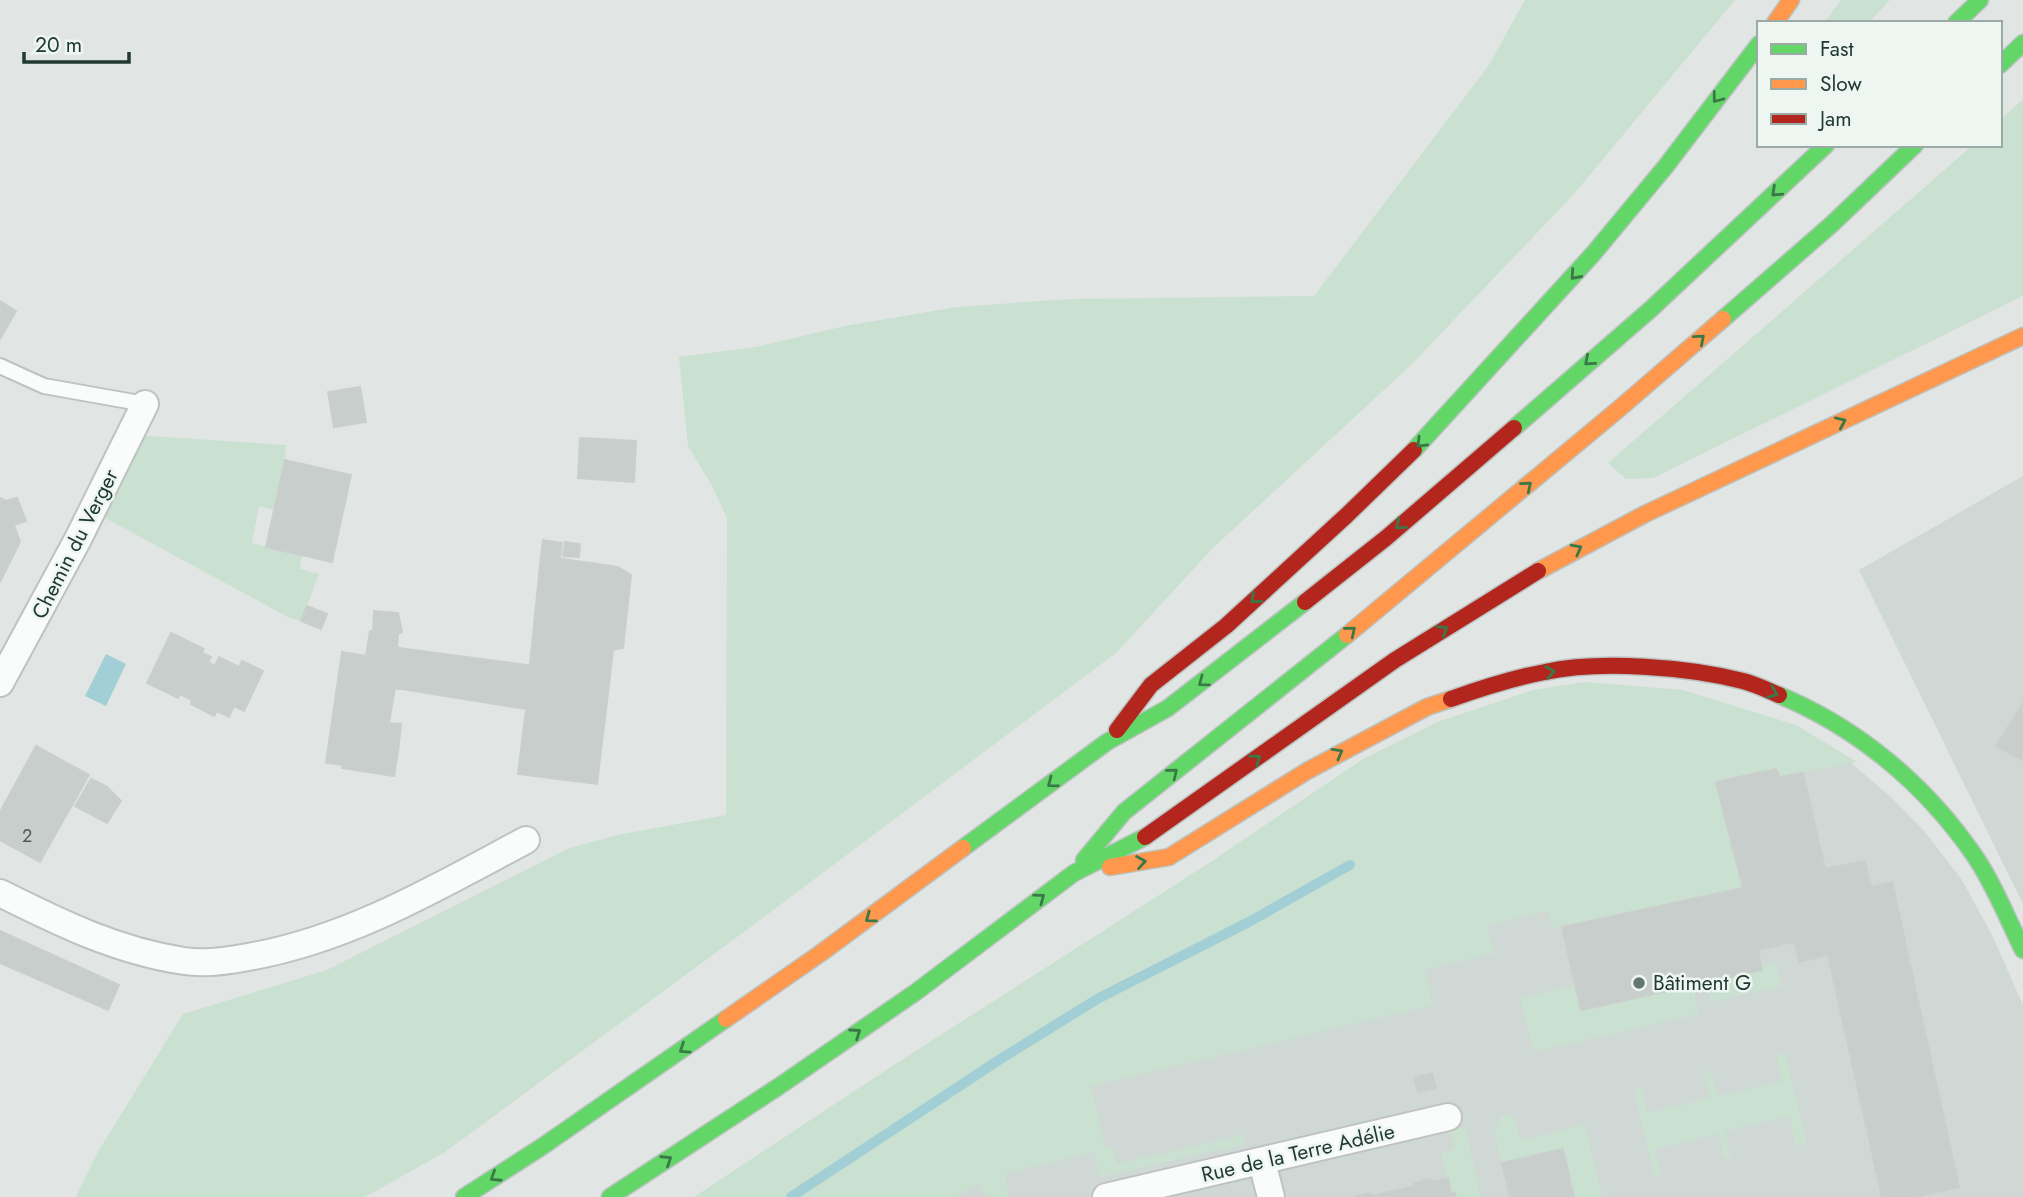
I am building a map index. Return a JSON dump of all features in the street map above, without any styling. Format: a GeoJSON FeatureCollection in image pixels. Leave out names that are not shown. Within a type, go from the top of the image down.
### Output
{"type":"FeatureCollection","features":[{"type":"Feature","properties":{"kind":"highway"},"geometry":{"type":"LineString","coordinates":[[1776,21],[1791,0]]}},
{"type":"Feature","properties":{"kind":"highway"},"geometry":{"type":"LineString","coordinates":[[1958,21],[1980,0]]}},
{"type":"Feature","properties":{"kind":"highway"},"geometry":{"type":"LineString","coordinates":[[2002,63],[2023,43]]}},
{"type":"Feature","properties":{"kind":"highway"},"geometry":{"type":"LineString","coordinates":[[1107,742],[1151,685],[1226,626],[1425,439],[1593,254],[1666,166],[1757,47]]}},
{"type":"Feature","properties":{"kind":"highway"},"geometry":{"type":"LineString","coordinates":[[464,1197],[810,961],[1107,742],[1168,708],[1386,538],[1651,309],[1824,147]]}},
{"type":"Feature","properties":{"kind":"highway"},"geometry":{"type":"LineString","coordinates":[[1073,873],[1124,813],[1407,587],[1620,408],[1832,224],[1913,147]]}},
{"type":"Feature","properties":{"kind":"highway"},"geometry":{"type":"LineString","coordinates":[[610,1197],[778,1087],[916,992],[1073,873],[1154,832],[1395,660],[1517,582],[1645,514],[2023,336]]}},
{"type":"Feature","properties":{"kind":"highway"},"geometry":{"type":"LineString","coordinates":[[1910,391],[2023,348]]}},
{"type":"Feature","properties":{"kind":"highway"},"geometry":{"type":"LineString","coordinates":[[1073,873],[1169,857],[1358,742],[1427,707],[1489,686],[1547,671],[1608,665],[1675,670],[1745,681],[1791,700],[1835,722],[1883,756],[1919,787],[1975,856],[2023,950]]}},
{"type":"Feature","properties":{"kind":"street","name":"Chemin du Verger"},"geometry":{"type":"LineString","coordinates":[[0,683],[78,539],[145,404]]}},
{"type":"Feature","properties":{"kind":"street"},"geometry":{"type":"LineString","coordinates":[[0,893],[75,930],[111,943],[186,962],[228,961],[312,942],[424,894],[526,840]]}},
{"type":"Feature","properties":{"kind":"street","name":"Rue de la Terre Adélie"},"geometry":{"type":"LineString","coordinates":[[1106,1197],[1448,1118]]}},
{"type":"Feature","properties":{"kind":"street"},"geometry":{"type":"LineString","coordinates":[[1262,1162],[1271,1197]]}},
{"type":"Feature","properties":{"kind":"lane"},"geometry":{"type":"LineString","coordinates":[[0,366],[44,386],[145,404]]}},
{"type":"Feature","properties":{"kind":"shaded area"},"geometry":{"type":"Polygon","coordinates":[[[2023,476],[2023,904],[1859,570],[2023,476]]]}},
{"type":"Feature","properties":{"kind":"shaded area"},"geometry":{"type":"Polygon","coordinates":[[[1849,761],[1891,797],[1925,832],[1962,880],[1993,937],[2023,1005],[2023,1197],[791,1197],[1326,800],[1849,761]]]}},
{"type":"Feature","properties":{"kind":"green space"},"geometry":{"type":"Polygon","coordinates":[[[1525,0],[1735,0],[1574,194],[1411,365],[1214,547],[1116,653],[445,1152],[365,1197],[76,1197],[96,1155],[183,1014],[327,970],[569,848],[618,835],[726,815],[727,518],[711,484],[688,446],[679,357],[756,347],[845,326],[957,307],[1070,299],[1314,296],[1489,65],[1525,0]]]}},
{"type":"Feature","properties":{"kind":"green space"},"geometry":{"type":"Polygon","coordinates":[[[1841,0],[1890,0],[1870,21],[1825,21],[1841,0]]]}},
{"type":"Feature","properties":{"kind":"green space"},"geometry":{"type":"Polygon","coordinates":[[[2023,99],[2023,296],[1653,478],[1626,479],[1608,463],[1971,147],[2002,147],[2002,118],[2023,99]]]}},
{"type":"Feature","properties":{"kind":"green space"},"geometry":{"type":"Polygon","coordinates":[[[134,435],[286,445],[274,510],[259,506],[252,543],[302,555],[300,569],[319,574],[301,621],[288,617],[98,514],[134,435]]]}},
{"type":"Feature","properties":{"kind":"green space"},"geometry":{"type":"Polygon","coordinates":[[[1585,682],[1683,690],[1796,725],[1857,762],[1780,777],[1717,782],[1743,888],[1562,927],[1552,928],[1548,911],[1487,925],[1494,953],[1425,970],[1433,1005],[1091,1086],[1105,1148],[1112,1147],[1116,1164],[1243,1135],[1246,1144],[1100,1177],[1094,1152],[1005,1173],[1009,1197],[987,1197],[978,1183],[955,1197],[694,1197],[1206,865],[1363,759],[1437,722],[1533,690],[1585,682]]]}},
{"type":"Feature","properties":{"kind":"green space"},"geometry":{"type":"Polygon","coordinates":[[[1776,963],[1781,986],[1711,1002],[1706,982],[1762,970],[1761,967],[1776,963]]]}},
{"type":"Feature","properties":{"kind":"green space"},"geometry":{"type":"Polygon","coordinates":[[[1575,985],[1581,1010],[1693,985],[1699,1014],[1534,1052],[1520,999],[1575,985]]]}},
{"type":"Feature","properties":{"kind":"green space"},"geometry":{"type":"Polygon","coordinates":[[[1785,1053],[1807,1143],[1796,1146],[1789,1116],[1725,1131],[1731,1157],[1724,1159],[1718,1134],[1655,1149],[1661,1175],[1654,1176],[1634,1090],[1642,1088],[1648,1113],[1710,1098],[1704,1072],[1711,1070],[1718,1096],[1782,1082],[1776,1055],[1785,1053]]]}},
{"type":"Feature","properties":{"kind":"green space"},"geometry":{"type":"Polygon","coordinates":[[[1513,1115],[1521,1141],[1585,1124],[1602,1197],[1574,1197],[1563,1149],[1502,1163],[1494,1129],[1502,1116],[1513,1115]]]}},
{"type":"Feature","properties":{"kind":"green space"},"geometry":{"type":"Polygon","coordinates":[[[1465,1127],[1481,1197],[1456,1197],[1455,1193],[1451,1194],[1441,1153],[1455,1149],[1450,1130],[1465,1127]]]}},
{"type":"Feature","properties":{"kind":"water"},"geometry":{"type":"Polygon","coordinates":[[[106,654],[126,664],[106,706],[85,696],[106,654]]]}},
{"type":"Feature","properties":{"kind":"building"},"geometry":{"type":"Polygon","coordinates":[[[0,301],[16,311],[0,339],[0,301]]]}},
{"type":"Feature","properties":{"kind":"building"},"geometry":{"type":"Polygon","coordinates":[[[360,387],[366,422],[334,427],[328,392],[360,387]]]}},
{"type":"Feature","properties":{"kind":"building"},"geometry":{"type":"Polygon","coordinates":[[[580,438],[636,441],[634,482],[578,478],[580,438]]]}},
{"type":"Feature","properties":{"kind":"building"},"geometry":{"type":"Polygon","coordinates":[[[285,460],[351,475],[332,562],[266,547],[285,460]]]}},
{"type":"Feature","properties":{"kind":"building"},"geometry":{"type":"Polygon","coordinates":[[[0,498],[6,501],[17,498],[26,521],[14,525],[20,542],[0,582],[0,498]]]}},
{"type":"Feature","properties":{"kind":"building"},"geometry":{"type":"Polygon","coordinates":[[[543,540],[562,543],[560,558],[541,556],[543,540]]]}},
{"type":"Feature","properties":{"kind":"building"},"geometry":{"type":"Polygon","coordinates":[[[565,542],[580,544],[579,557],[563,556],[565,542]]]}},
{"type":"Feature","properties":{"kind":"building"},"geometry":{"type":"Polygon","coordinates":[[[541,556],[605,565],[596,648],[613,650],[610,676],[530,664],[541,556]]]}},
{"type":"Feature","properties":{"kind":"building"},"geometry":{"type":"Polygon","coordinates":[[[605,565],[618,567],[631,575],[623,648],[613,650],[596,648],[605,565]]]}},
{"type":"Feature","properties":{"kind":"building"},"geometry":{"type":"Polygon","coordinates":[[[307,606],[327,614],[321,629],[301,621],[307,606]]]}},
{"type":"Feature","properties":{"kind":"building"},"geometry":{"type":"Polygon","coordinates":[[[374,611],[398,613],[402,632],[398,634],[373,631],[374,611]]]}},
{"type":"Feature","properties":{"kind":"building"},"geometry":{"type":"Polygon","coordinates":[[[370,631],[398,634],[395,688],[389,723],[401,724],[398,752],[347,745],[343,765],[326,763],[342,652],[366,656],[370,631]]]}},
{"type":"Feature","properties":{"kind":"building"},"geometry":{"type":"Polygon","coordinates":[[[171,633],[204,649],[202,653],[211,657],[208,662],[215,666],[219,657],[239,667],[242,661],[263,671],[244,711],[234,706],[229,717],[217,711],[214,716],[191,704],[192,700],[180,694],[178,698],[147,683],[171,633]]]}},
{"type":"Feature","properties":{"kind":"building"},"geometry":{"type":"Polygon","coordinates":[[[399,648],[610,676],[597,784],[518,774],[526,709],[395,688],[399,648]]]}},
{"type":"Feature","properties":{"kind":"building"},"geometry":{"type":"Polygon","coordinates":[[[2023,703],[2023,760],[1996,746],[2023,703]]]}},
{"type":"Feature","properties":{"kind":"building"},"geometry":{"type":"Polygon","coordinates":[[[347,745],[398,752],[394,776],[342,768],[347,745]]]}},
{"type":"Feature","properties":{"kind":"building"},"geometry":{"type":"Polygon","coordinates":[[[36,746],[89,775],[40,862],[0,840],[0,812],[36,746]]]}},
{"type":"Feature","properties":{"kind":"building","name":"Bâtiment G"},"geometry":{"type":"Polygon","coordinates":[[[1776,769],[1780,777],[1803,773],[1825,869],[1865,861],[1871,887],[1892,882],[1959,1187],[1915,1197],[1882,1197],[1828,955],[1799,962],[1794,942],[1784,944],[1758,950],[1762,970],[1581,1010],[1562,927],[1743,888],[1716,782],[1776,769]]]}},
{"type":"Feature","properties":{"kind":"building"},"geometry":{"type":"Polygon","coordinates":[[[91,779],[106,786],[121,801],[107,823],[75,806],[91,779]]]}},
{"type":"Feature","properties":{"kind":"building"},"geometry":{"type":"Polygon","coordinates":[[[0,931],[119,985],[108,1010],[0,963],[0,931]]]}},
{"type":"Feature","properties":{"kind":"building"},"geometry":{"type":"Polygon","coordinates":[[[1432,1073],[1436,1088],[1418,1092],[1414,1078],[1432,1073]]]}},
{"type":"Feature","properties":{"kind":"building"},"geometry":{"type":"Polygon","coordinates":[[[1563,1149],[1574,1197],[1510,1197],[1502,1163],[1563,1149]]]}},
{"type":"Feature","properties":{"kind":"building"},"geometry":{"type":"Polygon","coordinates":[[[1448,1178],[1451,1194],[1455,1193],[1456,1197],[1353,1197],[1370,1193],[1371,1196],[1415,1186],[1414,1183],[1431,1179],[1432,1182],[1448,1178]]]}},
{"type":"Feature","properties":{"kind":"waterway"},"geometry":{"type":"LineString","coordinates":[[791,1197],[1002,1058],[1099,998],[1247,923],[1350,865]]}},
{"type":"Feature","properties":{"kind":"traffic: fast"},"geometry":{"type":"LineString","coordinates":[[1958,21],[1980,0]]}},
{"type":"Feature","properties":{"kind":"traffic: fast"},"geometry":{"type":"LineString","coordinates":[[2002,63],[2023,43]]}},
{"type":"Feature","properties":{"kind":"traffic: fast"},"geometry":{"type":"LineString","coordinates":[[1414,450],[1593,254],[1666,166],[1757,47]]}},
{"type":"Feature","properties":{"kind":"traffic: fast"},"geometry":{"type":"LineString","coordinates":[[1514,428],[1651,309],[1824,147]]}},
{"type":"Feature","properties":{"kind":"traffic: fast"},"geometry":{"type":"LineString","coordinates":[[1723,319],[1832,224],[1913,147]]}},
{"type":"Feature","properties":{"kind":"traffic: fast"},"geometry":{"type":"LineString","coordinates":[[963,848],[1107,742],[1168,708],[1305,602]]}},
{"type":"Feature","properties":{"kind":"traffic: fast"},"geometry":{"type":"LineString","coordinates":[[1084,860],[1124,812],[1347,635]]}},
{"type":"Feature","properties":{"kind":"traffic: fast"},"geometry":{"type":"LineString","coordinates":[[1779,695],[1808,708],[1862,741],[1912,782],[1955,829],[1974,855],[1994,889],[2023,950]]}},
{"type":"Feature","properties":{"kind":"traffic: fast"},"geometry":{"type":"LineString","coordinates":[[610,1197],[778,1087],[916,992],[1074,873],[1145,837]]}},
{"type":"Feature","properties":{"kind":"traffic: fast"},"geometry":{"type":"LineString","coordinates":[[464,1197],[543,1146],[726,1019]]}},
{"type":"Feature","properties":{"kind":"traffic: slow"},"geometry":{"type":"LineString","coordinates":[[1776,21],[1791,0]]}},
{"type":"Feature","properties":{"kind":"traffic: slow"},"geometry":{"type":"LineString","coordinates":[[1347,635],[1723,319]]}},
{"type":"Feature","properties":{"kind":"traffic: slow"},"geometry":{"type":"LineString","coordinates":[[1538,571],[1645,514],[2023,336]]}},
{"type":"Feature","properties":{"kind":"traffic: slow"},"geometry":{"type":"LineString","coordinates":[[1110,867],[1169,857],[1307,771],[1427,707],[1451,699]]}},
{"type":"Feature","properties":{"kind":"traffic: slow"},"geometry":{"type":"LineString","coordinates":[[726,1019],[963,848]]}},
{"type":"Feature","properties":{"kind":"traffic: jam"},"geometry":{"type":"LineString","coordinates":[[1305,602],[1386,538],[1514,428]]}},
{"type":"Feature","properties":{"kind":"traffic: jam"},"geometry":{"type":"LineString","coordinates":[[1117,730],[1151,685],[1226,626],[1414,450]]}},
{"type":"Feature","properties":{"kind":"traffic: jam"},"geometry":{"type":"LineString","coordinates":[[1145,837],[1395,660],[1538,571]]}},
{"type":"Feature","properties":{"kind":"traffic: jam"},"geometry":{"type":"LineString","coordinates":[[1451,699],[1521,677],[1591,666],[1697,672],[1748,682],[1779,695]]}},
{"type":"Feature","properties":{"kind":"place","name":"Bâtiment G"},"geometry":{"type":"Point","coordinates":[1639,983]}}]}
